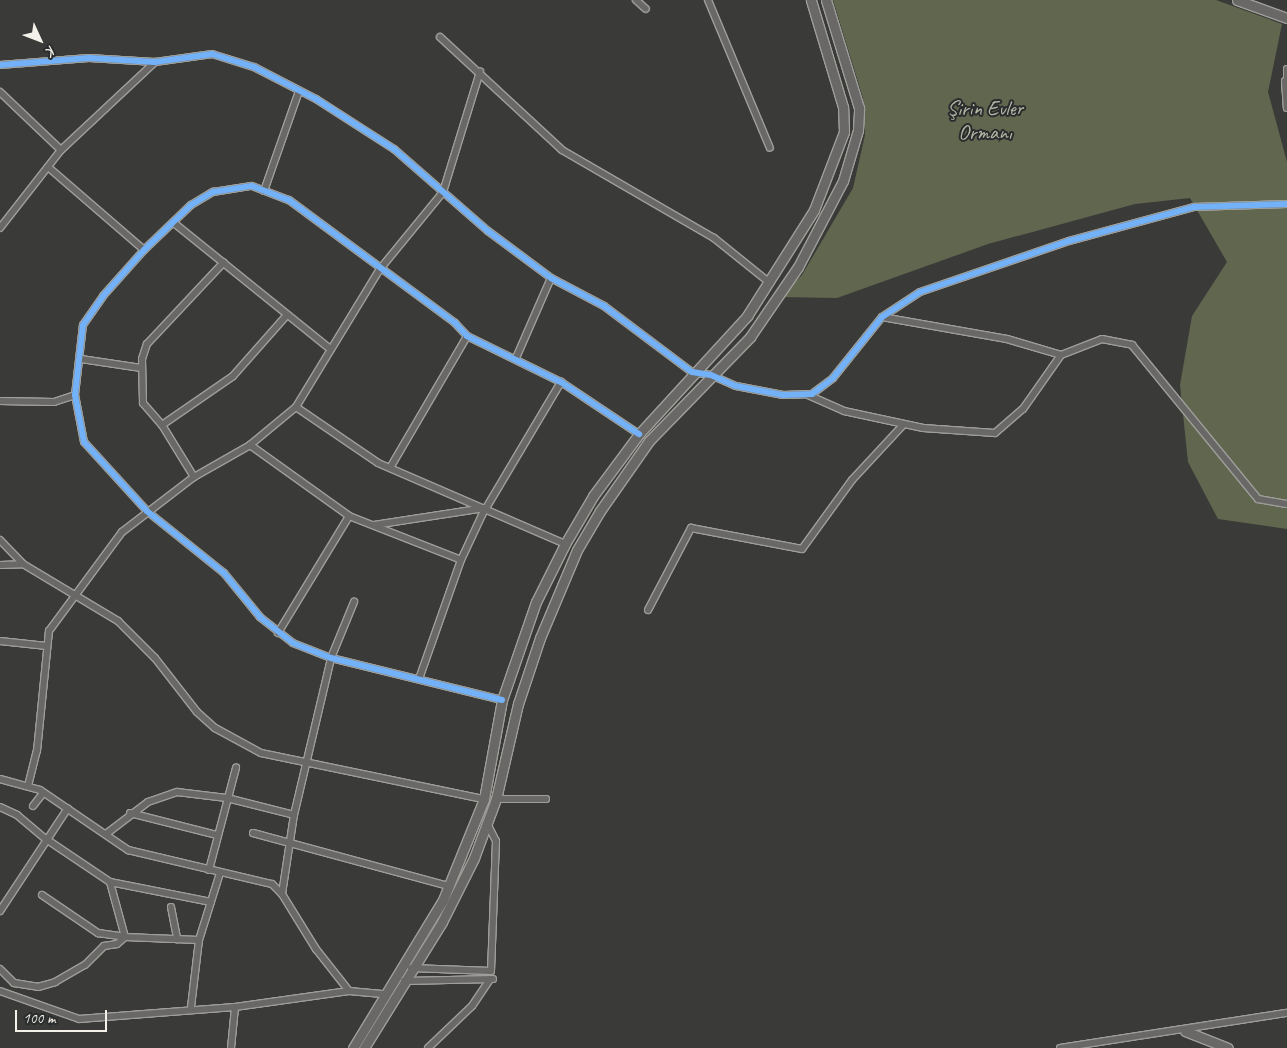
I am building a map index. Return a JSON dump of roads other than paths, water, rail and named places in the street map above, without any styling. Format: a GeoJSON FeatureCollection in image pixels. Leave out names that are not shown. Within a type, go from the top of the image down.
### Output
{"type":"FeatureCollection","features":[{"type":"Feature","properties":{"kind":"street"},"geometry":{"type":"LineString","coordinates":[[636,0],[646,9]]}},
{"type":"Feature","properties":{"kind":"street"},"geometry":{"type":"LineString","coordinates":[[708,0],[770,148]]}},
{"type":"Feature","properties":{"kind":"street"},"geometry":{"type":"LineString","coordinates":[[353,1048],[448,886],[484,799],[502,700],[536,602],[565,544],[593,496],[639,434],[692,372],[748,316],[814,210],[844,132],[842,107],[811,0]]}},
{"type":"Feature","properties":{"kind":"street"},"geometry":{"type":"LineString","coordinates":[[364,1048],[411,968],[442,922],[487,823],[496,799],[518,704],[540,638],[577,550],[600,511],[649,441],[750,337],[794,273],[830,210],[850,162],[858,130],[859,108],[826,0]]}},
{"type":"Feature","properties":{"kind":"street"},"geometry":{"type":"LineString","coordinates":[[1236,0],[1287,18]]}},
{"type":"Feature","properties":{"kind":"street"},"geometry":{"type":"LineString","coordinates":[[440,37],[480,72],[562,150],[714,238],[770,283]]}},
{"type":"Feature","properties":{"kind":"street"},"geometry":{"type":"LineString","coordinates":[[0,65],[89,58],[155,62],[222,55],[254,67],[299,91],[394,149],[443,192],[551,278],[604,306],[692,372],[712,375],[736,386],[764,393],[808,395],[844,411],[904,424],[995,433],[1022,409],[1061,355],[1102,340],[1132,345],[1258,499],[1287,504]]}},
{"type":"Feature","properties":{"kind":"street"},"geometry":{"type":"LineString","coordinates":[[0,228],[61,150],[155,62]]}},
{"type":"Feature","properties":{"kind":"street"},"geometry":{"type":"LineString","coordinates":[[1287,69],[1287,108]]}},
{"type":"Feature","properties":{"kind":"street"},"geometry":{"type":"LineString","coordinates":[[28,786],[37,751],[50,631],[122,532],[147,511],[194,477],[250,445],[296,407],[380,270],[443,192],[480,72]]}},
{"type":"Feature","properties":{"kind":"street"},"geometry":{"type":"LineString","coordinates":[[264,190],[299,91]]}},
{"type":"Feature","properties":{"kind":"street"},"geometry":{"type":"LineString","coordinates":[[0,92],[61,150]]}},
{"type":"Feature","properties":{"kind":"street"},"geometry":{"type":"LineString","coordinates":[[48,167],[144,250]]}},
{"type":"Feature","properties":{"kind":"street"},"geometry":{"type":"LineString","coordinates":[[502,700],[419,678],[331,658],[293,643],[260,617],[224,573],[147,511],[84,442],[75,395],[81,359],[83,324],[103,296],[144,250],[191,205],[213,192],[252,186],[289,200],[380,270],[455,323],[467,336],[516,358],[561,382],[639,434]]}},
{"type":"Feature","properties":{"kind":"street"},"geometry":{"type":"LineString","coordinates":[[808,395],[834,378],[882,317],[920,292],[1069,241],[1194,207],[1287,204]]}},
{"type":"Feature","properties":{"kind":"street"},"geometry":{"type":"LineString","coordinates":[[174,223],[224,262],[286,316],[330,349]]}},
{"type":"Feature","properties":{"kind":"street"},"geometry":{"type":"LineString","coordinates":[[194,477],[162,425],[143,403],[142,368],[147,344],[224,262]]}},
{"type":"Feature","properties":{"kind":"street"},"geometry":{"type":"LineString","coordinates":[[516,358],[551,278]]}},
{"type":"Feature","properties":{"kind":"street"},"geometry":{"type":"LineString","coordinates":[[162,425],[233,376],[286,316]]}},
{"type":"Feature","properties":{"kind":"street"},"geometry":{"type":"LineString","coordinates":[[882,317],[1007,339],[1061,355]]}},
{"type":"Feature","properties":{"kind":"street"},"geometry":{"type":"LineString","coordinates":[[390,468],[467,336]]}},
{"type":"Feature","properties":{"kind":"street"},"geometry":{"type":"LineString","coordinates":[[81,359],[142,368]]}},
{"type":"Feature","properties":{"kind":"street"},"geometry":{"type":"LineString","coordinates":[[419,678],[461,560],[487,508],[561,382]]}},
{"type":"Feature","properties":{"kind":"street"},"geometry":{"type":"LineString","coordinates":[[0,401],[54,402],[75,395]]}},
{"type":"Feature","properties":{"kind":"street"},"geometry":{"type":"LineString","coordinates":[[296,407],[365,454],[390,468],[487,508],[565,544]]}},
{"type":"Feature","properties":{"kind":"street"},"geometry":{"type":"LineString","coordinates":[[648,610],[691,528],[802,549],[852,480],[904,424]]}},
{"type":"Feature","properties":{"kind":"street"},"geometry":{"type":"LineString","coordinates":[[250,445],[349,516],[461,560]]}},
{"type":"Feature","properties":{"kind":"street"},"geometry":{"type":"LineString","coordinates":[[373,525],[487,508]]}},
{"type":"Feature","properties":{"kind":"street"},"geometry":{"type":"LineString","coordinates":[[278,633],[349,516]]}},
{"type":"Feature","properties":{"kind":"street"},"geometry":{"type":"LineString","coordinates":[[0,540],[23,564],[118,621],[215,728],[261,753],[484,799]]}},
{"type":"Feature","properties":{"kind":"street"},"geometry":{"type":"LineString","coordinates":[[0,565],[23,564]]}},
{"type":"Feature","properties":{"kind":"street"},"geometry":{"type":"LineString","coordinates":[[282,894],[294,815],[331,658],[354,602]]}},
{"type":"Feature","properties":{"kind":"street"},"geometry":{"type":"LineString","coordinates":[[0,641],[47,646]]}},
{"type":"Feature","properties":{"kind":"street"},"geometry":{"type":"LineString","coordinates":[[209,870],[236,768]]}},
{"type":"Feature","properties":{"kind":"street"},"geometry":{"type":"LineString","coordinates":[[0,779],[28,786],[43,793],[128,850],[272,884],[282,894],[316,949],[349,991]]}},
{"type":"Feature","properties":{"kind":"street"},"geometry":{"type":"LineString","coordinates":[[106,834],[130,813],[157,798],[178,792],[228,798],[294,815]]}},
{"type":"Feature","properties":{"kind":"street"},"geometry":{"type":"LineString","coordinates":[[33,806],[43,793]]}},
{"type":"Feature","properties":{"kind":"street"},"geometry":{"type":"LineString","coordinates":[[496,799],[546,799]]}},
{"type":"Feature","properties":{"kind":"street"},"geometry":{"type":"LineString","coordinates":[[0,808],[17,815],[46,839],[110,882],[211,902]]}},
{"type":"Feature","properties":{"kind":"street"},"geometry":{"type":"LineString","coordinates":[[0,911],[68,808]]}},
{"type":"Feature","properties":{"kind":"street"},"geometry":{"type":"LineString","coordinates":[[130,813],[217,835]]}},
{"type":"Feature","properties":{"kind":"street"},"geometry":{"type":"LineString","coordinates":[[411,968],[491,971],[496,841],[487,823]]}},
{"type":"Feature","properties":{"kind":"street"},"geometry":{"type":"LineString","coordinates":[[253,833],[448,886]]}},
{"type":"Feature","properties":{"kind":"street"},"geometry":{"type":"LineString","coordinates":[[191,1008],[199,940],[220,873]]}},
{"type":"Feature","properties":{"kind":"street"},"geometry":{"type":"LineString","coordinates":[[110,882],[124,937]]}},
{"type":"Feature","properties":{"kind":"street"},"geometry":{"type":"LineString","coordinates":[[42,895],[98,933],[124,937],[199,940]]}},
{"type":"Feature","properties":{"kind":"street"},"geometry":{"type":"LineString","coordinates":[[171,907],[177,939]]}},
{"type":"Feature","properties":{"kind":"street"},"geometry":{"type":"LineString","coordinates":[[0,970],[14,983],[38,987],[55,982],[85,965],[94,953],[104,946],[118,944],[124,937]]}},
{"type":"Feature","properties":{"kind":"street"},"geometry":{"type":"LineString","coordinates":[[404,981],[492,979],[472,1006],[428,1048]]}},
{"type":"Feature","properties":{"kind":"street"},"geometry":{"type":"LineString","coordinates":[[0,991],[79,1018],[236,1006],[349,991],[386,994]]}},
{"type":"Feature","properties":{"kind":"street"},"geometry":{"type":"LineString","coordinates":[[231,1048],[236,1006]]}},
{"type":"Feature","properties":{"kind":"street"},"geometry":{"type":"LineString","coordinates":[[1060,1048],[1287,1013]]}},
{"type":"Feature","properties":{"kind":"street"},"geometry":{"type":"LineString","coordinates":[[1184,1030],[1228,1048]]}},
{"type":"Feature","properties":{"kind":"park label","name":"Şirin Evler Ormanı"},"geometry":{"type":"Point","coordinates":[985,120]}}]}
